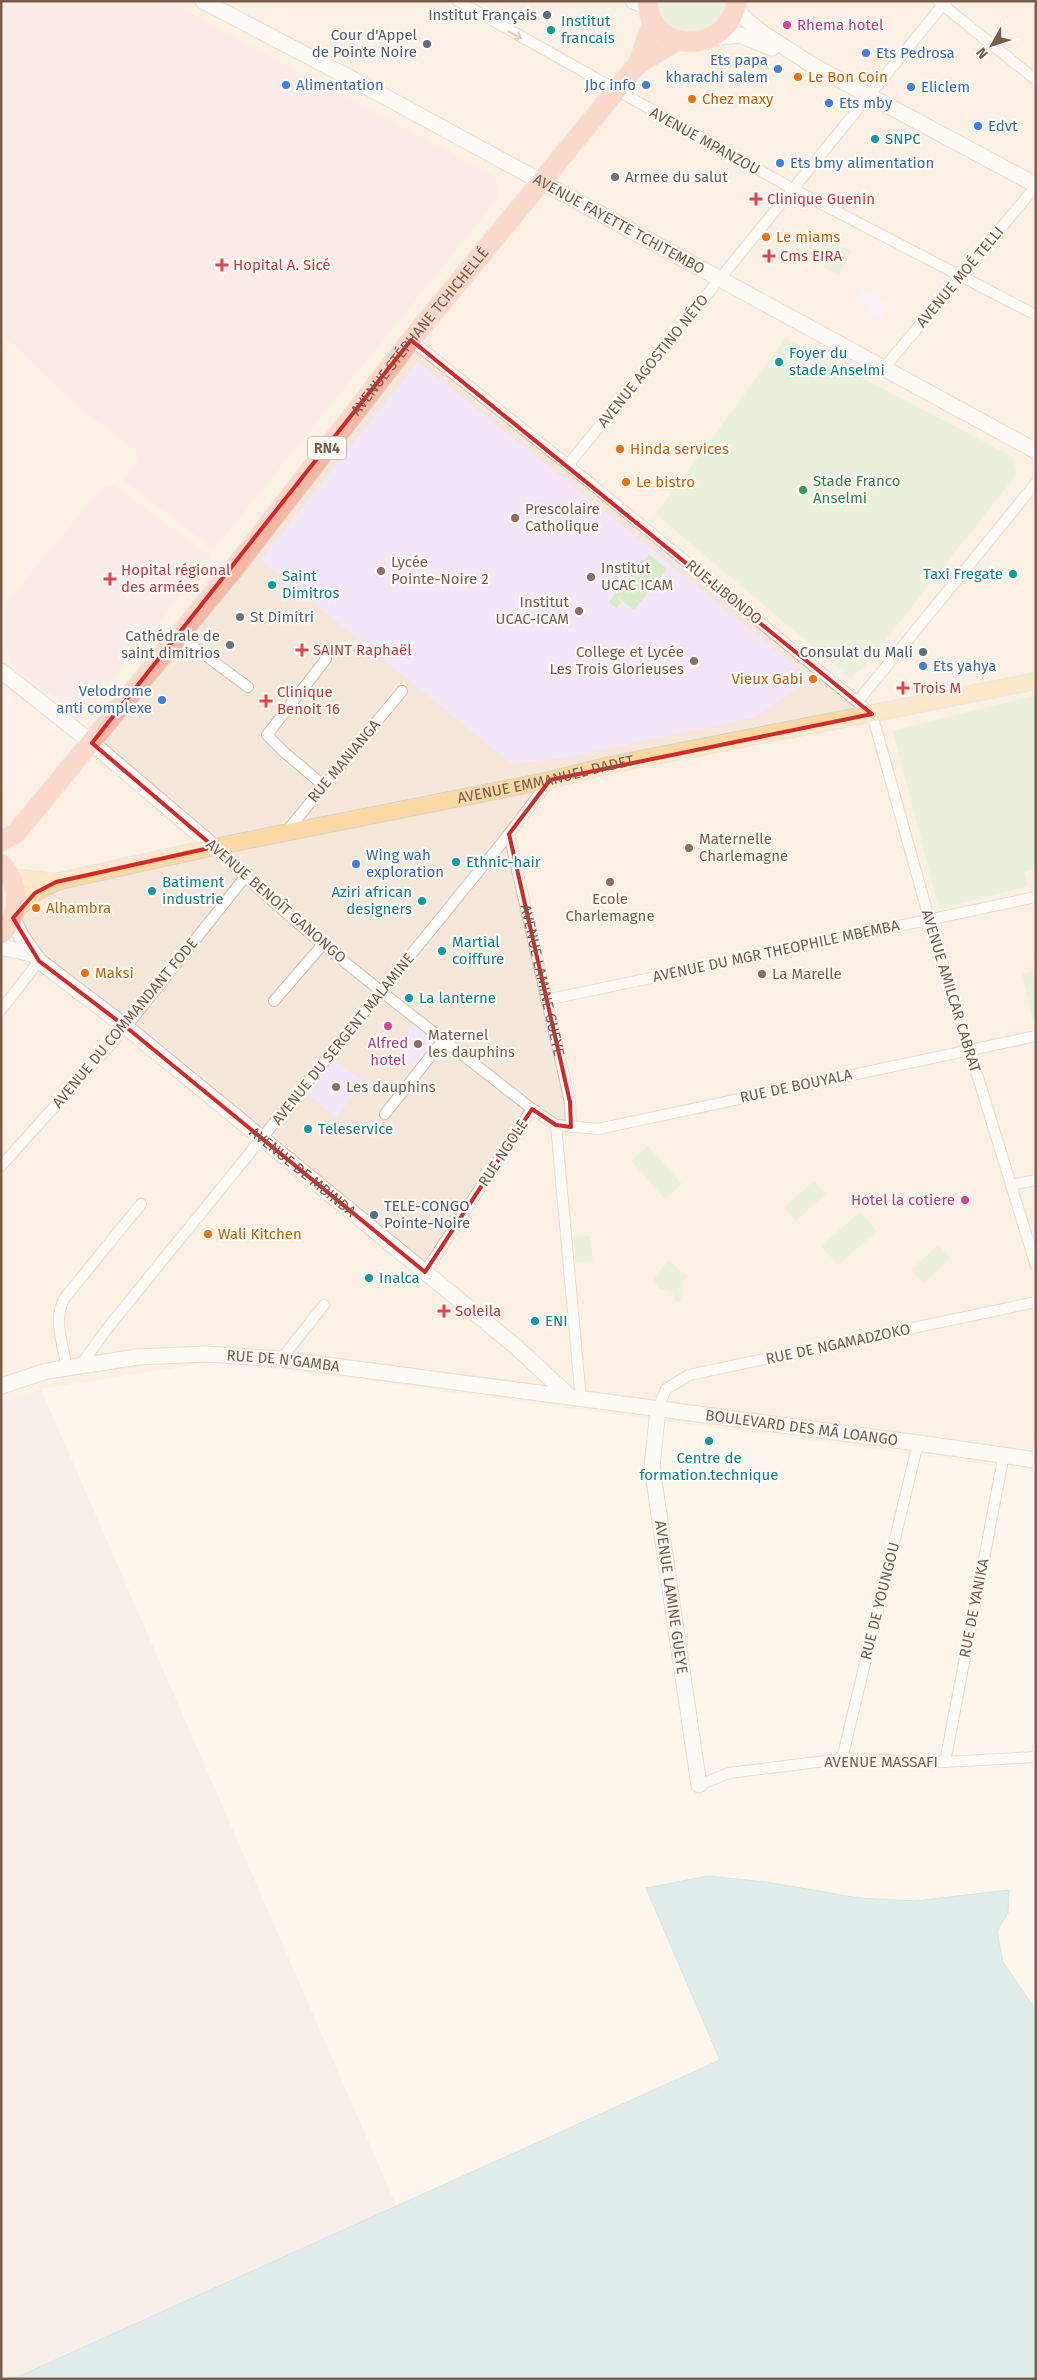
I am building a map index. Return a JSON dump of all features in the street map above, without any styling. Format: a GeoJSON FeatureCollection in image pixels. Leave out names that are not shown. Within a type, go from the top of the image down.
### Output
{"type":"FeatureCollection","features":[{"type":"Feature","properties":{"kind":"highway"},"geometry":{"type":"LineString","coordinates":[[678,40],[695,42],[711,38],[722,31],[736,6]]}},
{"type":"Feature","properties":{"kind":"highway","name":"AVENUE STÉPHANE TCHICHELLÉ"},"geometry":{"type":"LineString","coordinates":[[638,64],[645,8]]}},
{"type":"Feature","properties":{"kind":"highway","name":"RN4"},"geometry":{"type":"LineString","coordinates":[[645,8],[668,36],[678,40]]}},
{"type":"Feature","properties":{"kind":"highway","name":"AVENUE STÉPHANE TCHICHELLÉ"},"geometry":{"type":"LineString","coordinates":[[7,870],[9,837],[92,743],[232,571],[411,340],[638,64],[678,40]]}},
{"type":"Feature","properties":{"kind":"highway","name":"RN4"},"geometry":{"type":"LineString","coordinates":[[7,870],[16,894],[14,914]]}},
{"type":"Feature","properties":{"kind":"highway"},"geometry":{"type":"LineString","coordinates":[[1,934],[14,914]]}},
{"type":"Feature","properties":{"kind":"main road","name":"AVENUE EMMANUEL DADET"},"geometry":{"type":"LineString","coordinates":[[14,914],[35,893],[56,882],[286,832],[550,780],[610,765],[1036,681]]}},
{"type":"Feature","properties":{"kind":"main road","name":"AVENUE EMMANUEL DADET"},"geometry":{"type":"LineString","coordinates":[[7,870],[56,882]]}},
{"type":"Feature","properties":{"kind":"street","name":"AVENUE FAYETTE TCHITEMBO"},"geometry":{"type":"LineString","coordinates":[[203,1],[371,89],[541,183],[1036,450]]}},
{"type":"Feature","properties":{"kind":"street","name":"AVENUE MPANZOU"},"geometry":{"type":"LineString","coordinates":[[458,1],[792,190],[1036,315]]}},
{"type":"Feature","properties":{"kind":"street"},"geometry":{"type":"LineString","coordinates":[[942,2],[1036,80]]}},
{"type":"Feature","properties":{"kind":"street","name":"AVENUE AGOSTINO NÉTO"},"geometry":{"type":"LineString","coordinates":[[568,465],[869,96],[942,2]]}},
{"type":"Feature","properties":{"kind":"street"},"geometry":{"type":"LineString","coordinates":[[736,6],[761,32],[812,65]]}},
{"type":"Feature","properties":{"kind":"street"},"geometry":{"type":"LineString","coordinates":[[711,38],[740,35],[750,37],[812,65],[1036,185]]}},
{"type":"Feature","properties":{"kind":"street","name":"AVENUE MOÉ TELLI"},"geometry":{"type":"LineString","coordinates":[[884,368],[1036,185]]}},
{"type":"Feature","properties":{"kind":"street","name":"RUE LIBONDO"},"geometry":{"type":"LineString","coordinates":[[411,340],[568,465],[872,714]]}},
{"type":"Feature","properties":{"kind":"street"},"geometry":{"type":"LineString","coordinates":[[858,702],[1036,483]]}},
{"type":"Feature","properties":{"kind":"street"},"geometry":{"type":"LineString","coordinates":[[178,635],[248,687]]}},
{"type":"Feature","properties":{"kind":"street"},"geometry":{"type":"LineString","coordinates":[[323,785],[267,734],[326,659]]}},
{"type":"Feature","properties":{"kind":"street","name":"AVENUE BENOÎT GANONGO"},"geometry":{"type":"LineString","coordinates":[[1,671],[92,743],[214,847],[245,877],[382,991],[532,1109],[556,1125]]}},
{"type":"Feature","properties":{"kind":"street","name":"RUE MANIANGA"},"geometry":{"type":"LineString","coordinates":[[286,832],[402,691]]}},
{"type":"Feature","properties":{"kind":"street","name":"AVENUE AMILCAR CABRAT"},"geometry":{"type":"LineString","coordinates":[[872,714],[929,918],[1036,1266]]}},
{"type":"Feature","properties":{"kind":"street","name":"AVENUE DU SERGENT MALAMINE"},"geometry":{"type":"LineString","coordinates":[[73,1368],[382,991],[509,834],[550,780]]}},
{"type":"Feature","properties":{"kind":"street","name":"AVENUE LAMINE GUEYE"},"geometry":{"type":"LineString","coordinates":[[509,834],[570,1102],[571,1128]]}},
{"type":"Feature","properties":{"kind":"street","name":"AVENUE DU COMMANDANT FODE"},"geometry":{"type":"LineString","coordinates":[[1,1166],[126,1027],[245,877]]}},
{"type":"Feature","properties":{"kind":"street","name":"AVENUE DU MGR THEOPHILE MBEMBA"},"geometry":{"type":"LineString","coordinates":[[546,1000],[1036,897]]}},
{"type":"Feature","properties":{"kind":"street","name":"AVENUE DE MBINDA"},"geometry":{"type":"LineString","coordinates":[[14,914],[36,957]]}},
{"type":"Feature","properties":{"kind":"street"},"geometry":{"type":"LineString","coordinates":[[274,1001],[324,943]]}},
{"type":"Feature","properties":{"kind":"street","name":"AVENUE DE MBINDA"},"geometry":{"type":"LineString","coordinates":[[1,947],[36,957],[126,1027],[426,1272],[574,1398]]}},
{"type":"Feature","properties":{"kind":"street"},"geometry":{"type":"LineString","coordinates":[[1,1010],[36,957]]}},
{"type":"Feature","properties":{"kind":"street","name":"RUE DE BOUYALA"},"geometry":{"type":"LineString","coordinates":[[556,1125],[571,1128],[598,1129],[1036,1036]]}},
{"type":"Feature","properties":{"kind":"street"},"geometry":{"type":"LineString","coordinates":[[385,1114],[444,1040]]}},
{"type":"Feature","properties":{"kind":"street","name":"RUE NGOLE"},"geometry":{"type":"LineString","coordinates":[[426,1272],[532,1109]]}},
{"type":"Feature","properties":{"kind":"street"},"geometry":{"type":"LineString","coordinates":[[556,1125],[574,1398]]}},
{"type":"Feature","properties":{"kind":"street"},"geometry":{"type":"LineString","coordinates":[[1011,1186],[1036,1180]]}},
{"type":"Feature","properties":{"kind":"street"},"geometry":{"type":"LineString","coordinates":[[73,1368],[60,1333],[59,1308],[64,1299],[141,1204]]}},
{"type":"Feature","properties":{"kind":"street","name":"RUE DE NGAMADZOKO"},"geometry":{"type":"LineString","coordinates":[[658,1409],[666,1389],[689,1375],[1036,1302]]}},
{"type":"Feature","properties":{"kind":"street"},"geometry":{"type":"LineString","coordinates":[[281,1359],[324,1305]]}},
{"type":"Feature","properties":{"kind":"street","name":"RUE DE N'GAMBA"},"geometry":{"type":"LineString","coordinates":[[1,1386],[47,1372],[138,1357],[170,1354],[281,1359],[574,1398]]}},
{"type":"Feature","properties":{"kind":"street","name":"BOULEVARD DES MÂ LOANGO"},"geometry":{"type":"LineString","coordinates":[[574,1398],[1004,1454],[1036,1460]]}},
{"type":"Feature","properties":{"kind":"street","name":"AVENUE LAMINE GUEYE"},"geometry":{"type":"LineString","coordinates":[[658,1409],[652,1467],[699,1785]]}},
{"type":"Feature","properties":{"kind":"street","name":"RUE DE YOUNGOU"},"geometry":{"type":"LineString","coordinates":[[842,1759],[918,1443]]}},
{"type":"Feature","properties":{"kind":"street","name":"RUE DE YANIKA"},"geometry":{"type":"LineString","coordinates":[[944,1762],[1004,1454]]}},
{"type":"Feature","properties":{"kind":"street","name":"AVENUE MASSAFI"},"geometry":{"type":"LineString","coordinates":[[699,1785],[729,1773],[842,1759],[944,1762],[1036,1757]]}},
{"type":"Feature","properties":{"kind":"highlighted area"},"geometry":{"type":"Polygon","coordinates":[[[411,340],[872,714],[550,780],[509,834],[570,1102],[571,1127],[556,1125],[532,1109],[425,1272],[126,1027],[39,961],[13,918],[35,893],[56,882],[214,847],[92,743],[411,340]]]}},
{"type":"Feature","properties":{"kind":"shaded area"},"geometry":{"type":"Polygon","coordinates":[[[1,1],[1036,1],[1036,1471],[219,1361],[41,1389],[1,1403],[1,1]]]}},
{"type":"Feature","properties":{"kind":"shaded area","name":"Hopital A. Sicé"},"geometry":{"type":"Polygon","coordinates":[[[1,1],[167,1],[494,176],[499,197],[214,549],[123,480],[138,462],[135,450],[75,404],[1,333],[1,1]]]}},
{"type":"Feature","properties":{"kind":"shaded area"},"geometry":{"type":"Polygon","coordinates":[[[861,287],[889,303],[881,319],[868,312],[869,308],[854,300],[861,287]]]}},
{"type":"Feature","properties":{"kind":"shaded area"},"geometry":{"type":"Polygon","coordinates":[[[418,362],[679,571],[811,680],[755,717],[568,757],[512,764],[261,560],[418,362]]]}},
{"type":"Feature","properties":{"kind":"shaded area","name":"Hopital régional des armées"},"geometry":{"type":"Polygon","coordinates":[[[114,485],[211,557],[84,716],[15,669],[1,642],[1,617],[8,601],[104,486],[114,485]]]}},
{"type":"Feature","properties":{"kind":"shaded area"},"geometry":{"type":"Polygon","coordinates":[[[1,685],[66,732],[9,797],[1,791],[1,685]]]}},
{"type":"Feature","properties":{"kind":"shaded area","name":"Maternel les dauphins"},"geometry":{"type":"Polygon","coordinates":[[[414,1022],[441,1041],[416,1069],[395,1047],[414,1022]]]}},
{"type":"Feature","properties":{"kind":"shaded area","name":"Les dauphins"},"geometry":{"type":"Polygon","coordinates":[[[334,1059],[363,1082],[336,1118],[308,1093],[334,1059]]]}},
{"type":"Feature","properties":{"kind":"shaded area"},"geometry":{"type":"Polygon","coordinates":[[[41,1389],[397,2207],[13,2379],[1,2379],[1,1403],[41,1389]]]}},
{"type":"Feature","properties":{"kind":"green space"},"geometry":{"type":"Polygon","coordinates":[[[651,1],[732,1],[711,34],[673,34],[651,1]]]}},
{"type":"Feature","properties":{"kind":"green space"},"geometry":{"type":"Polygon","coordinates":[[[828,239],[851,251],[839,275],[823,267],[824,264],[817,260],[828,239]]]}},
{"type":"Feature","properties":{"kind":"green space"},"geometry":{"type":"Polygon","coordinates":[[[786,338],[1013,457],[1017,474],[864,667],[850,678],[656,514],[786,338]]]}},
{"type":"Feature","properties":{"kind":"green space"},"geometry":{"type":"Polygon","coordinates":[[[649,554],[667,569],[634,610],[619,598],[622,594],[618,598],[622,602],[616,608],[609,602],[621,587],[625,590],[622,587],[649,554]]]}},
{"type":"Feature","properties":{"kind":"green space"},"geometry":{"type":"Polygon","coordinates":[[[1036,695],[1036,869],[1024,872],[1028,886],[939,909],[893,731],[1036,695]]]}},
{"type":"Feature","properties":{"kind":"green space"},"geometry":{"type":"Polygon","coordinates":[[[1036,971],[1036,1032],[1022,974],[1036,971]]]}},
{"type":"Feature","properties":{"kind":"green space"},"geometry":{"type":"Polygon","coordinates":[[[648,1146],[682,1184],[665,1199],[631,1161],[648,1146]]]}},
{"type":"Feature","properties":{"kind":"green space"},"geometry":{"type":"Polygon","coordinates":[[[814,1181],[826,1194],[796,1221],[784,1207],[814,1181]]]}},
{"type":"Feature","properties":{"kind":"green space"},"geometry":{"type":"Polygon","coordinates":[[[860,1212],[877,1231],[838,1265],[821,1246],[860,1212]]]}},
{"type":"Feature","properties":{"kind":"green space"},"geometry":{"type":"Polygon","coordinates":[[[590,1235],[593,1261],[576,1263],[573,1237],[590,1235]]]}},
{"type":"Feature","properties":{"kind":"green space"},"geometry":{"type":"Polygon","coordinates":[[[938,1245],[950,1258],[924,1283],[911,1270],[938,1245]]]}},
{"type":"Feature","properties":{"kind":"green space"},"geometry":{"type":"Polygon","coordinates":[[[669,1261],[688,1277],[682,1281],[683,1290],[680,1301],[675,1301],[672,1292],[659,1289],[653,1278],[669,1261]]]}},
{"type":"Feature","properties":{"kind":"water"},"geometry":{"type":"Polygon","coordinates":[[[708,1876],[766,1882],[859,1898],[915,1901],[1009,1890],[1008,1913],[997,1931],[1003,1962],[1036,2010],[1036,2379],[13,2379],[720,2060],[646,1888],[708,1876]]]}},
{"type":"Feature","properties":{"kind":"place","name":"Institut Français"},"geometry":{"type":"Point","coordinates":[547,15]}},
{"type":"Feature","properties":{"kind":"place","name":"Rhema hotel"},"geometry":{"type":"Point","coordinates":[787,25]}},
{"type":"Feature","properties":{"kind":"place","name":"Institut francais"},"geometry":{"type":"Point","coordinates":[551,30]}},
{"type":"Feature","properties":{"kind":"place","name":"Cour d'Appel de Pointe Noire"},"geometry":{"type":"Point","coordinates":[427,44]}},
{"type":"Feature","properties":{"kind":"place","name":"Ets Pedrosa"},"geometry":{"type":"Point","coordinates":[866,53]}},
{"type":"Feature","properties":{"kind":"place","name":"Ets papa kharachi salem"},"geometry":{"type":"Point","coordinates":[778,69]}},
{"type":"Feature","properties":{"kind":"place","name":"Le Bon Coin"},"geometry":{"type":"Point","coordinates":[798,77]}},
{"type":"Feature","properties":{"kind":"place","name":"Alimentation"},"geometry":{"type":"Point","coordinates":[286,85]}},
{"type":"Feature","properties":{"kind":"place","name":"Jbc info"},"geometry":{"type":"Point","coordinates":[646,85]}},
{"type":"Feature","properties":{"kind":"place","name":"Eliclem"},"geometry":{"type":"Point","coordinates":[911,87]}},
{"type":"Feature","properties":{"kind":"place","name":"Chez maxy"},"geometry":{"type":"Point","coordinates":[692,99]}},
{"type":"Feature","properties":{"kind":"place","name":"Ets mby"},"geometry":{"type":"Point","coordinates":[829,103]}},
{"type":"Feature","properties":{"kind":"place","name":"Edvt"},"geometry":{"type":"Point","coordinates":[978,126]}},
{"type":"Feature","properties":{"kind":"place","name":"SNPC"},"geometry":{"type":"Point","coordinates":[875,139]}},
{"type":"Feature","properties":{"kind":"place","name":"Ets bmy alimentation"},"geometry":{"type":"Point","coordinates":[780,163]}},
{"type":"Feature","properties":{"kind":"place","name":"Armee du salut"},"geometry":{"type":"Point","coordinates":[615,177]}},
{"type":"Feature","properties":{"kind":"place","name":"Clinique Guenin"},"geometry":{"type":"Point","coordinates":[756,199]}},
{"type":"Feature","properties":{"kind":"place","name":"Le miams"},"geometry":{"type":"Point","coordinates":[766,237]}},
{"type":"Feature","properties":{"kind":"place","name":"Cms EIRA"},"geometry":{"type":"Point","coordinates":[769,256]}},
{"type":"Feature","properties":{"kind":"place","name":"Hopital A. Sicé"},"geometry":{"type":"Point","coordinates":[222,265]}},
{"type":"Feature","properties":{"kind":"place","name":"Foyer du stade Anselmi"},"geometry":{"type":"Point","coordinates":[779,362]}},
{"type":"Feature","properties":{"kind":"place","name":"Hinda services"},"geometry":{"type":"Point","coordinates":[620,449]}},
{"type":"Feature","properties":{"kind":"place","name":"Le bistro"},"geometry":{"type":"Point","coordinates":[626,482]}},
{"type":"Feature","properties":{"kind":"place","name":"Stade Franco Anselmi"},"geometry":{"type":"Point","coordinates":[803,490]}},
{"type":"Feature","properties":{"kind":"place","name":"Prescolaire Catholique"},"geometry":{"type":"Point","coordinates":[515,518]}},
{"type":"Feature","properties":{"kind":"place","name":"Lycée Pointe-Noire 2"},"geometry":{"type":"Point","coordinates":[381,571]}},
{"type":"Feature","properties":{"kind":"place","name":"Taxi Fregate"},"geometry":{"type":"Point","coordinates":[1013,574]}},
{"type":"Feature","properties":{"kind":"place","name":"Institut UCAC ICAM"},"geometry":{"type":"Point","coordinates":[591,577]}},
{"type":"Feature","properties":{"kind":"place","name":"Hopital régional des armées"},"geometry":{"type":"Point","coordinates":[110,579]}},
{"type":"Feature","properties":{"kind":"place","name":"Saint Dimitros"},"geometry":{"type":"Point","coordinates":[272,585]}},
{"type":"Feature","properties":{"kind":"place","name":"Institut UCAC-ICAM"},"geometry":{"type":"Point","coordinates":[579,611]}},
{"type":"Feature","properties":{"kind":"place","name":"St Dimitri"},"geometry":{"type":"Point","coordinates":[240,617]}},
{"type":"Feature","properties":{"kind":"place","name":"Cathédrale de saint dimitrios"},"geometry":{"type":"Point","coordinates":[230,645]}},
{"type":"Feature","properties":{"kind":"place","name":"SAINT Raphaël"},"geometry":{"type":"Point","coordinates":[302,650]}},
{"type":"Feature","properties":{"kind":"place","name":"Consulat du Mali"},"geometry":{"type":"Point","coordinates":[923,652]}},
{"type":"Feature","properties":{"kind":"place","name":"College et Lycée Les Trois Glorieuses"},"geometry":{"type":"Point","coordinates":[694,661]}},
{"type":"Feature","properties":{"kind":"place","name":"Ets yahya"},"geometry":{"type":"Point","coordinates":[923,666]}},
{"type":"Feature","properties":{"kind":"place","name":"Vieux Gabi"},"geometry":{"type":"Point","coordinates":[813,679]}},
{"type":"Feature","properties":{"kind":"place","name":"Trois M"},"geometry":{"type":"Point","coordinates":[903,688]}},
{"type":"Feature","properties":{"kind":"place","name":"Velodrome anti complexe"},"geometry":{"type":"Point","coordinates":[162,700]}},
{"type":"Feature","properties":{"kind":"place","name":"Clinique Benoit 16"},"geometry":{"type":"Point","coordinates":[266,701]}},
{"type":"Feature","properties":{"kind":"place","name":"Maternelle Charlemagne"},"geometry":{"type":"Point","coordinates":[689,848]}},
{"type":"Feature","properties":{"kind":"place","name":"Ethnic-hair"},"geometry":{"type":"Point","coordinates":[456,862]}},
{"type":"Feature","properties":{"kind":"place","name":"Wing wah exploration"},"geometry":{"type":"Point","coordinates":[356,864]}},
{"type":"Feature","properties":{"kind":"place","name":"Ecole Charlemagne"},"geometry":{"type":"Point","coordinates":[610,882]}},
{"type":"Feature","properties":{"kind":"place","name":"Batiment industrie"},"geometry":{"type":"Point","coordinates":[152,891]}},
{"type":"Feature","properties":{"kind":"place","name":"Aziri african designers"},"geometry":{"type":"Point","coordinates":[422,901]}},
{"type":"Feature","properties":{"kind":"place","name":"Alhambra"},"geometry":{"type":"Point","coordinates":[36,908]}},
{"type":"Feature","properties":{"kind":"place","name":"Martial coiffure"},"geometry":{"type":"Point","coordinates":[442,951]}},
{"type":"Feature","properties":{"kind":"place","name":"Maksi"},"geometry":{"type":"Point","coordinates":[85,973]}},
{"type":"Feature","properties":{"kind":"place","name":"La Marelle"},"geometry":{"type":"Point","coordinates":[762,974]}},
{"type":"Feature","properties":{"kind":"place","name":"La lanterne"},"geometry":{"type":"Point","coordinates":[409,998]}},
{"type":"Feature","properties":{"kind":"place","name":"Alfred hotel"},"geometry":{"type":"Point","coordinates":[388,1026]}},
{"type":"Feature","properties":{"kind":"place","name":"Maternel les dauphins"},"geometry":{"type":"Point","coordinates":[418,1044]}},
{"type":"Feature","properties":{"kind":"place","name":"Les dauphins"},"geometry":{"type":"Point","coordinates":[336,1087]}},
{"type":"Feature","properties":{"kind":"place","name":"Teleservice"},"geometry":{"type":"Point","coordinates":[308,1129]}},
{"type":"Feature","properties":{"kind":"place","name":"Hotel la cotiere"},"geometry":{"type":"Point","coordinates":[965,1200]}},
{"type":"Feature","properties":{"kind":"place","name":"TELE-CONGO Pointe-Noire"},"geometry":{"type":"Point","coordinates":[374,1215]}},
{"type":"Feature","properties":{"kind":"place","name":"Wali Kitchen"},"geometry":{"type":"Point","coordinates":[208,1234]}},
{"type":"Feature","properties":{"kind":"place","name":"Inalca"},"geometry":{"type":"Point","coordinates":[369,1278]}},
{"type":"Feature","properties":{"kind":"place","name":"Soleila"},"geometry":{"type":"Point","coordinates":[444,1311]}},
{"type":"Feature","properties":{"kind":"place","name":"ENI"},"geometry":{"type":"Point","coordinates":[535,1321]}},
{"type":"Feature","properties":{"kind":"place","name":"Centre de formation.technique"},"geometry":{"type":"Point","coordinates":[709,1441]}}]}
